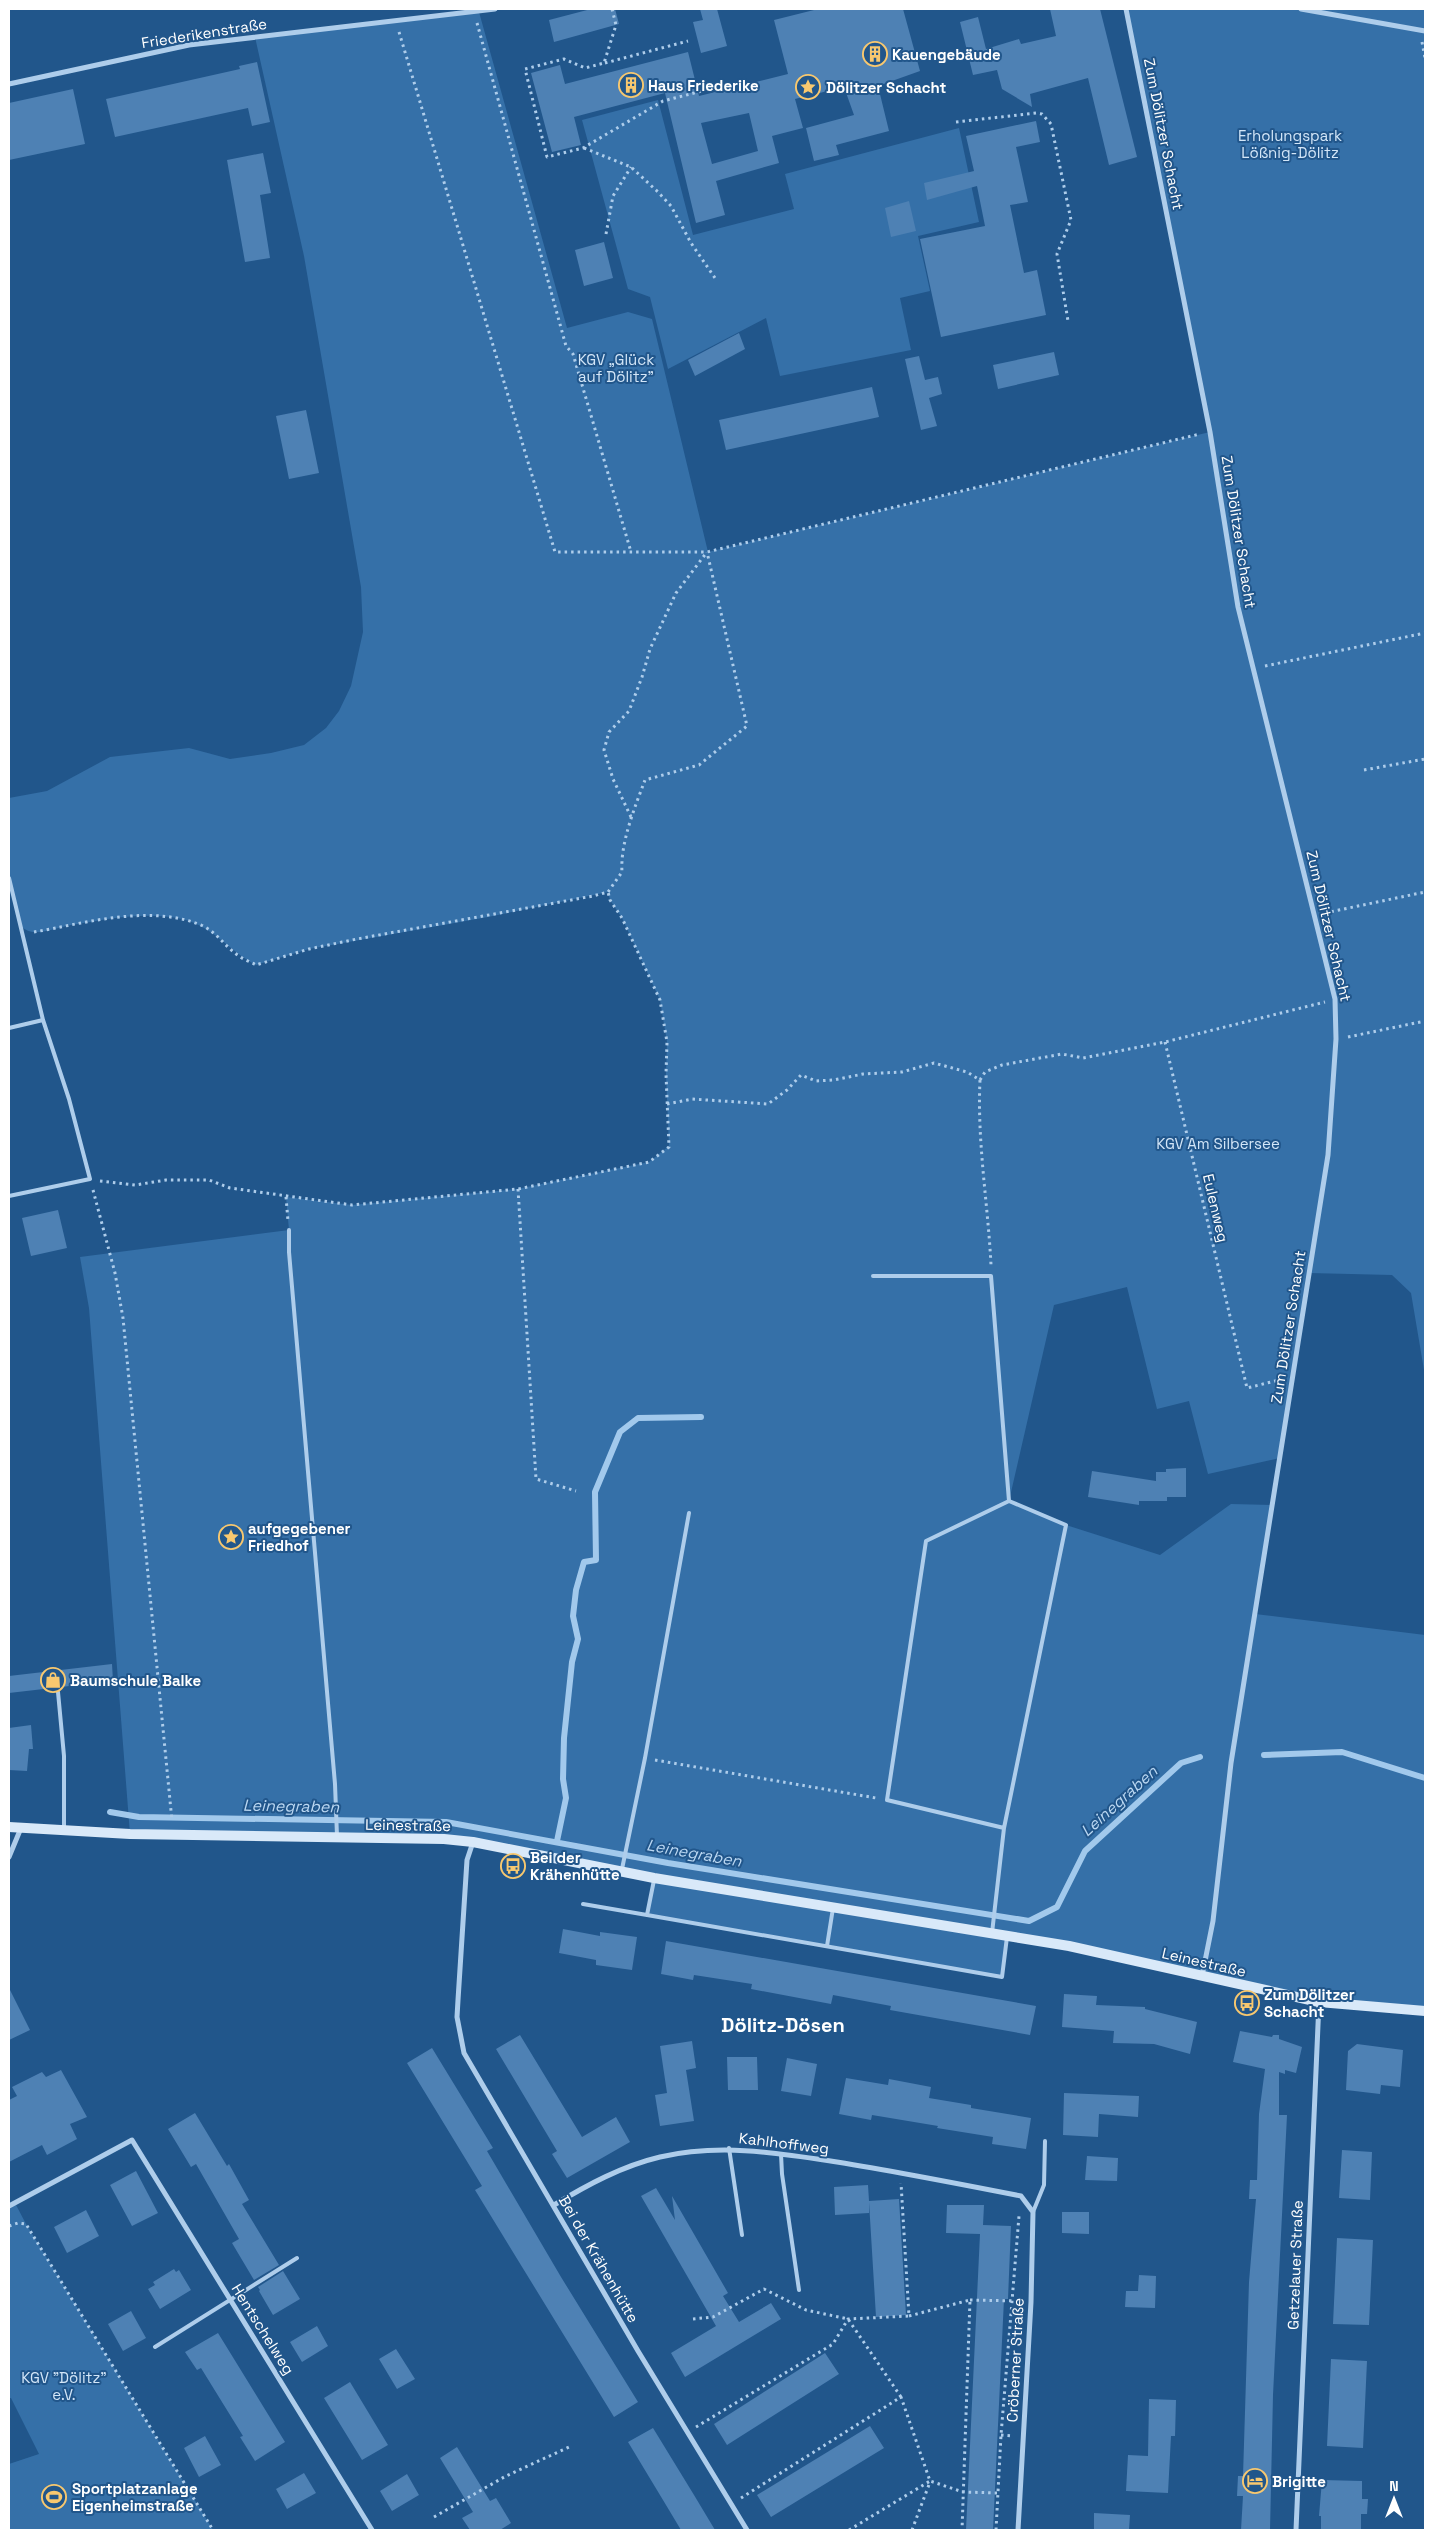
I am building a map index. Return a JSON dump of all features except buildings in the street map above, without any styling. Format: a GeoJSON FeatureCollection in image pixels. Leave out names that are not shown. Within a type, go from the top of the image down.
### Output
{"type":"FeatureCollection","features":[{"type":"Feature","properties":{"kind":"main road","name":"Leinestraße"},"geometry":{"type":"LineString","coordinates":[[9,1827],[64,1830],[337,1833],[473,1842],[622,1867],[654,1878],[1069,1946],[1319,2002],[1425,2011]]}},
{"type":"Feature","properties":{"kind":"street","name":"Friederikenstraße"},"geometry":{"type":"LineString","coordinates":[[9,84],[189,45],[495,9]]}},
{"type":"Feature","properties":{"kind":"street","name":"Zum Dölitzer Schacht"},"geometry":{"type":"LineString","coordinates":[[1126,9],[1210,432],[1238,607],[1335,999],[1336,1039],[1328,1155],[1231,1764],[1213,1921],[1201,1977]]}},
{"type":"Feature","properties":{"kind":"street"},"geometry":{"type":"LineString","coordinates":[[1301,9],[1425,31]]}},
{"type":"Feature","properties":{"kind":"street"},"geometry":{"type":"LineString","coordinates":[[9,1856],[21,1828]]}},
{"type":"Feature","properties":{"kind":"street","name":"Bei der Krähenhütte"},"geometry":{"type":"LineString","coordinates":[[473,1842],[467,1860],[457,2017],[461,2040],[472,2072],[554,2205],[687,2432],[747,2530]]}},
{"type":"Feature","properties":{"kind":"street","name":"Getzelauer Straße"},"geometry":{"type":"LineString","coordinates":[[1296,2530],[1319,2002]]}},
{"type":"Feature","properties":{"kind":"street","name":"Hentschelweg"},"geometry":{"type":"LineString","coordinates":[[9,2206],[132,2140],[372,2530]]}},
{"type":"Feature","properties":{"kind":"street","name":"Kahlhoffweg"},"geometry":{"type":"LineString","coordinates":[[554,2205],[621,2169],[660,2157],[729,2148],[900,2172],[1020,2196]]}},
{"type":"Feature","properties":{"kind":"street"},"geometry":{"type":"LineString","coordinates":[[1020,2196],[1033,2212]]}},
{"type":"Feature","properties":{"kind":"street","name":"Cröberner Straße"},"geometry":{"type":"LineString","coordinates":[[1018,2530],[1031,2302],[1033,2212]]}},
{"type":"Feature","properties":{"kind":"lane"},"geometry":{"type":"LineString","coordinates":[[9,878],[19,926],[44,1020],[69,1099],[90,1179],[9,1196]]}},
{"type":"Feature","properties":{"kind":"lane"},"geometry":{"type":"LineString","coordinates":[[9,1028],[44,1020]]}},
{"type":"Feature","properties":{"kind":"lane"},"geometry":{"type":"LineString","coordinates":[[289,1230],[289,1252],[337,1833]]}},
{"type":"Feature","properties":{"kind":"lane"},"geometry":{"type":"LineString","coordinates":[[873,1276],[991,1276],[1009,1501]]}},
{"type":"Feature","properties":{"kind":"lane"},"geometry":{"type":"LineString","coordinates":[[992,1933],[1004,1828],[1066,1525],[1009,1501],[926,1541],[888,1800],[1004,1828]]}},
{"type":"Feature","properties":{"kind":"lane"},"geometry":{"type":"LineString","coordinates":[[622,1867],[645,1758],[689,1513]]}},
{"type":"Feature","properties":{"kind":"lane"},"geometry":{"type":"LineString","coordinates":[[58,1692],[64,1756],[64,1830]]}},
{"type":"Feature","properties":{"kind":"lane"},"geometry":{"type":"LineString","coordinates":[[647,1914],[654,1878]]}},
{"type":"Feature","properties":{"kind":"lane"},"geometry":{"type":"LineString","coordinates":[[583,1904],[1002,1977],[1007,1935]]}},
{"type":"Feature","properties":{"kind":"lane"},"geometry":{"type":"LineString","coordinates":[[827,1946],[832,1908]]}},
{"type":"Feature","properties":{"kind":"lane"},"geometry":{"type":"LineString","coordinates":[[1033,2212],[1044,2185],[1045,2141]]}},
{"type":"Feature","properties":{"kind":"lane"},"geometry":{"type":"LineString","coordinates":[[729,2148],[742,2235]]}},
{"type":"Feature","properties":{"kind":"lane"},"geometry":{"type":"LineString","coordinates":[[781,2154],[782,2174],[799,2290]]}},
{"type":"Feature","properties":{"kind":"lane"},"geometry":{"type":"LineString","coordinates":[[155,2347],[297,2258]]}},
{"type":"Feature","properties":{"kind":"path"},"geometry":{"type":"LineString","coordinates":[[604,63],[616,25],[612,9]]}},
{"type":"Feature","properties":{"kind":"path"},"geometry":{"type":"LineString","coordinates":[[396,21],[555,552],[707,552],[1210,432]]}},
{"type":"Feature","properties":{"kind":"path"},"geometry":{"type":"LineString","coordinates":[[482,38],[566,346],[573,354],[631,552]]}},
{"type":"Feature","properties":{"kind":"path"},"geometry":{"type":"LineString","coordinates":[[688,41],[585,68],[564,59],[525,69],[547,157],[583,148],[664,101],[702,91]]}},
{"type":"Feature","properties":{"kind":"path"},"geometry":{"type":"LineString","coordinates":[[956,122],[1036,113],[1042,114],[1050,124],[1071,220],[1057,254],[1068,321]]}},
{"type":"Feature","properties":{"kind":"path"},"geometry":{"type":"LineString","coordinates":[[583,148],[631,167],[670,206],[691,243],[715,278]]}},
{"type":"Feature","properties":{"kind":"path"},"geometry":{"type":"LineString","coordinates":[[606,234],[614,196],[631,167]]}},
{"type":"Feature","properties":{"kind":"path"},"geometry":{"type":"LineString","coordinates":[[19,926],[32,932],[100,920],[141,916],[181,919],[202,925],[218,936],[239,956],[256,965],[318,947],[488,917],[608,892],[622,872],[621,857],[631,817],[645,780],[699,765],[747,726],[707,552]]}},
{"type":"Feature","properties":{"kind":"path"},"geometry":{"type":"LineString","coordinates":[[631,817],[613,779],[604,750],[609,732],[629,710],[642,677],[650,649],[676,593],[707,552]]}},
{"type":"Feature","properties":{"kind":"path"},"geometry":{"type":"LineString","coordinates":[[1253,669],[1425,633]]}},
{"type":"Feature","properties":{"kind":"path"},"geometry":{"type":"LineString","coordinates":[[1364,770],[1425,759]]}},
{"type":"Feature","properties":{"kind":"path"},"geometry":{"type":"LineString","coordinates":[[172,1824],[123,1318],[116,1273],[90,1179],[135,1185],[166,1180],[209,1180],[230,1188],[352,1205],[518,1189],[649,1162],[669,1146],[667,1042],[660,1000],[622,918],[610,900],[608,892]]}},
{"type":"Feature","properties":{"kind":"path"},"geometry":{"type":"LineString","coordinates":[[1315,915],[1425,892]]}},
{"type":"Feature","properties":{"kind":"path"},"geometry":{"type":"LineString","coordinates":[[991,1276],[989,1218],[978,1115],[980,1080],[984,1072],[1002,1064],[1012,1064],[1039,1056],[1062,1054],[1083,1058],[1165,1042],[1335,999]]}},
{"type":"Feature","properties":{"kind":"path"},"geometry":{"type":"LineString","coordinates":[[1336,1039],[1425,1021]]}},
{"type":"Feature","properties":{"kind":"path","name":"Eulenweg"},"geometry":{"type":"LineString","coordinates":[[1165,1042],[1247,1388],[1292,1377]]}},
{"type":"Feature","properties":{"kind":"path"},"geometry":{"type":"LineString","coordinates":[[667,1104],[692,1099],[768,1104],[787,1090],[801,1075],[816,1081],[834,1080],[863,1074],[902,1072],[934,1062],[967,1072],[980,1080]]}},
{"type":"Feature","properties":{"kind":"path"},"geometry":{"type":"LineString","coordinates":[[518,1189],[536,1478],[576,1490]]}},
{"type":"Feature","properties":{"kind":"path"},"geometry":{"type":"LineString","coordinates":[[286,1197],[289,1230]]}},
{"type":"Feature","properties":{"kind":"path"},"geometry":{"type":"LineString","coordinates":[[645,1758],[888,1800]]}},
{"type":"Feature","properties":{"kind":"path"},"geometry":{"type":"LineString","coordinates":[[900,2172],[909,2316]]}},
{"type":"Feature","properties":{"kind":"path"},"geometry":{"type":"LineString","coordinates":[[996,2530],[997,2493],[1020,2196]]}},
{"type":"Feature","properties":{"kind":"path"},"geometry":{"type":"LineString","coordinates":[[9,2226],[18,2223],[26,2224],[213,2530]]}},
{"type":"Feature","properties":{"kind":"path"},"geometry":{"type":"LineString","coordinates":[[694,2319],[713,2317],[764,2289],[806,2310],[848,2319],[909,2316],[970,2300],[1031,2302]]}},
{"type":"Feature","properties":{"kind":"path"},"geometry":{"type":"LineString","coordinates":[[962,2530],[970,2300]]}},
{"type":"Feature","properties":{"kind":"path"},"geometry":{"type":"LineString","coordinates":[[687,2432],[832,2344],[848,2319]]}},
{"type":"Feature","properties":{"kind":"path"},"geometry":{"type":"LineString","coordinates":[[848,2319],[901,2397],[930,2481],[912,2530]]}},
{"type":"Feature","properties":{"kind":"path"},"geometry":{"type":"LineString","coordinates":[[731,2504],[901,2397]]}},
{"type":"Feature","properties":{"kind":"path"},"geometry":{"type":"LineString","coordinates":[[434,2518],[506,2476],[569,2447]]}},
{"type":"Feature","properties":{"kind":"path"},"geometry":{"type":"LineString","coordinates":[[848,2530],[930,2481],[963,2492],[997,2493]]}},
{"type":"Feature","properties":{"kind":"green space"},"geometry":{"type":"Polygon","coordinates":[[[1126,9],[1425,9],[1425,1376],[1411,1293],[1392,1275],[1309,1273],[1280,1458],[1208,1474],[1189,1401],[1157,1409],[1127,1287],[1054,1305],[1009,1501],[1066,1525],[1160,1555],[1231,1504],[1272,1505],[1255,1614],[1425,1635],[1425,2011],[1319,2002],[1007,1935],[1002,1977],[647,1915],[654,1879],[473,1842],[130,1834],[89,1308],[80,1257],[289,1230],[286,1197],[352,1205],[517,1189],[649,1162],[669,1146],[666,1074],[667,1042],[660,1000],[622,918],[610,900],[608,892],[488,917],[309,949],[256,965],[203,927],[182,919],[155,916],[112,918],[38,932],[19,926],[9,878],[9,798],[47,791],[110,757],[189,748],[230,759],[271,753],[304,745],[326,728],[339,711],[351,686],[363,632],[361,587],[304,256],[255,37],[479,12],[567,328],[628,312],[652,319],[708,552],[1210,432],[1126,9]]]}},
{"type":"Feature","properties":{"kind":"green space"},"geometry":{"type":"Polygon","coordinates":[[[658,100],[693,235],[794,209],[785,174],[959,128],[979,222],[918,236],[930,291],[900,298],[911,350],[780,376],[766,318],[668,369],[650,297],[628,289],[582,120],[658,100]]]}},
{"type":"Feature","properties":{"kind":"green space","name":"KGV \"Dölitz\" e.V."},"geometry":{"type":"Polygon","coordinates":[[[15,2203],[213,2530],[9,2530],[9,2464],[39,2454],[11,2398],[9,2398],[9,2206],[15,2203]]]}},
{"type":"Feature","properties":{"kind":"waterway"},"geometry":{"type":"LineString","coordinates":[[557,1841],[566,1798],[563,1779],[564,1738],[572,1662],[578,1639],[573,1616],[576,1590],[584,1562],[596,1560],[595,1492],[620,1432],[638,1418],[701,1417]]}},
{"type":"Feature","properties":{"kind":"waterway","name":"Leinegraben"},"geometry":{"type":"LineString","coordinates":[[1264,1755],[1342,1752],[1425,1778]]}},
{"type":"Feature","properties":{"kind":"waterway","name":"Leinegraben"},"geometry":{"type":"LineString","coordinates":[[110,1812],[139,1817],[446,1822],[668,1863],[1029,1921],[1057,1907],[1085,1851],[1181,1763],[1200,1757]]}},
{"type":"Feature","properties":{"kind":"place","name":"Kauengebäude"},"geometry":{"type":"Point","coordinates":[875,54]}},
{"type":"Feature","properties":{"kind":"place","name":"Haus Friederike"},"geometry":{"type":"Point","coordinates":[631,85]}},
{"type":"Feature","properties":{"kind":"place","name":"Dölitzer Schacht"},"geometry":{"type":"Point","coordinates":[808,87]}},
{"type":"Feature","properties":{"kind":"place","name":"aufgegebener Friedhof"},"geometry":{"type":"Point","coordinates":[231,1537]}},
{"type":"Feature","properties":{"kind":"place","name":"Baumschule Balke"},"geometry":{"type":"Point","coordinates":[53,1680]}},
{"type":"Feature","properties":{"kind":"place","name":"Bei der Krähenhütte"},"geometry":{"type":"Point","coordinates":[513,1866]}},
{"type":"Feature","properties":{"kind":"place","name":"Zum Dölitzer Schacht"},"geometry":{"type":"Point","coordinates":[1247,2003]}},
{"type":"Feature","properties":{"kind":"place","name":"Brigitte"},"geometry":{"type":"Point","coordinates":[1255,2481]}},
{"type":"Feature","properties":{"kind":"place","name":"Sportplatzanlage Eigenheimstraße"},"geometry":{"type":"Point","coordinates":[54,2497]}},
{"type":"Feature","properties":{"kind":"district","name":"Dölitz-Dösen"},"geometry":{"type":"Point","coordinates":[783,2025]}},
{"type":"Feature","properties":{"kind":"park label","name":"Erholungspark Lößnig-Dölitz"},"geometry":{"type":"Point","coordinates":[1290,144]}},
{"type":"Feature","properties":{"kind":"park label","name":"KGV „Glück auf Dölitz\""},"geometry":{"type":"Point","coordinates":[616,368]}},
{"type":"Feature","properties":{"kind":"park label","name":"KGV Am Silbersee"},"geometry":{"type":"Point","coordinates":[1218,1143]}}]}
